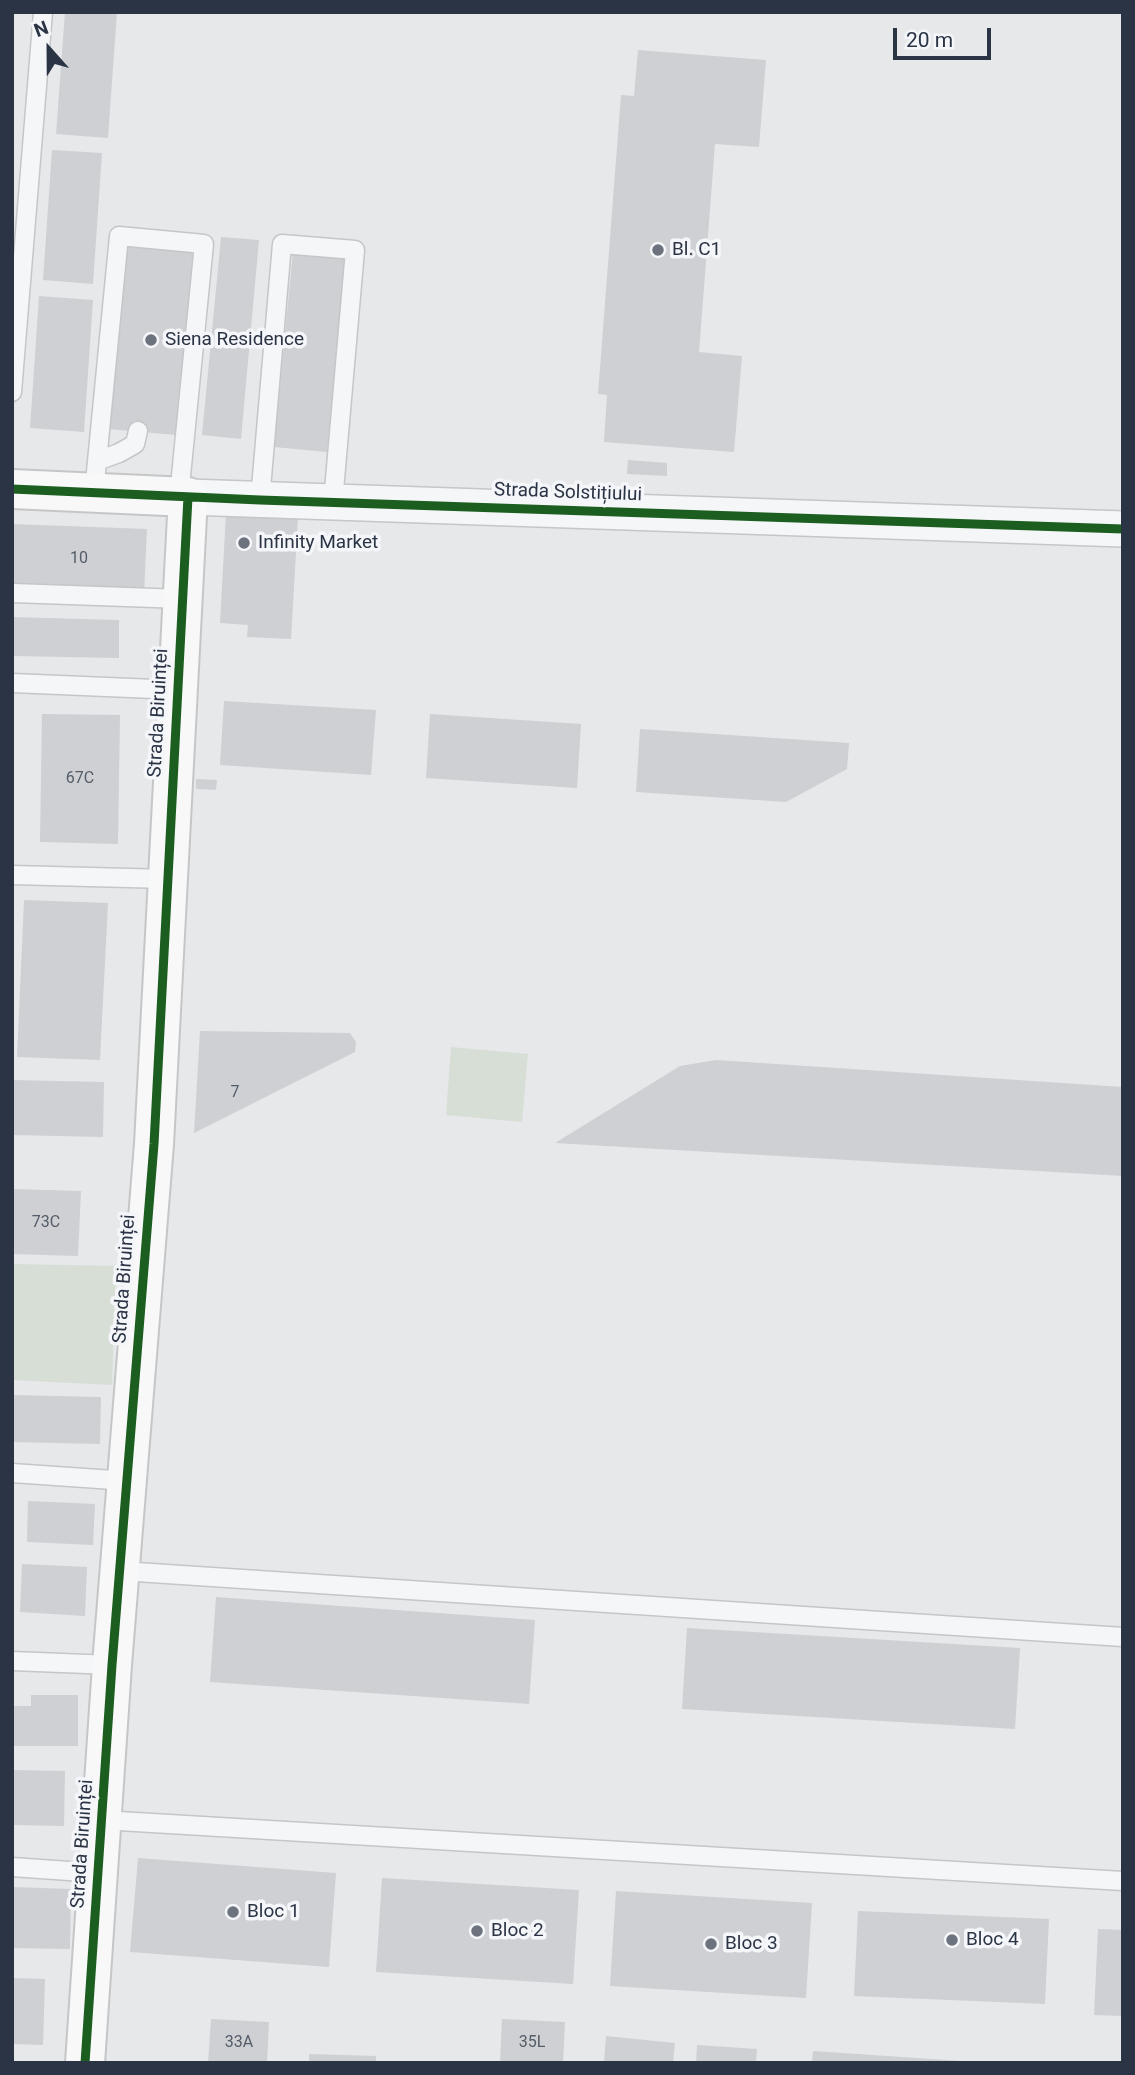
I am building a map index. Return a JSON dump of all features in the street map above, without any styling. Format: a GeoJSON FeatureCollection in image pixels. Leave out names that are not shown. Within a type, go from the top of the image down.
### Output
{"type":"FeatureCollection","features":[{"type":"Feature","properties":{"kind":"street","name":"Strada Solstițiului"},"geometry":{"type":"LineString","coordinates":[[12,489],[95,476],[184,497],[1123,529]]}},
{"type":"Feature","properties":{"kind":"street","name":"Strada Biruinței"},"geometry":{"type":"LineString","coordinates":[[85,2063],[112,1665],[154,1144],[183,599],[184,497]]}},
{"type":"Feature","properties":{"kind":"lane"},"geometry":{"type":"LineString","coordinates":[[12,392],[43,12]]}},
{"type":"Feature","properties":{"kind":"lane"},"geometry":{"type":"LineString","coordinates":[[95,476],[119,236],[204,244],[184,497]]}},
{"type":"Feature","properties":{"kind":"lane"},"geometry":{"type":"LineString","coordinates":[[260,500],[282,244],[355,250],[334,502]]}},
{"type":"Feature","properties":{"kind":"lane"},"geometry":{"type":"LineString","coordinates":[[95,476],[119,453],[135,444],[138,431]]}},
{"type":"Feature","properties":{"kind":"lane"},"geometry":{"type":"LineString","coordinates":[[12,593],[183,599]]}},
{"type":"Feature","properties":{"kind":"lane"},"geometry":{"type":"LineString","coordinates":[[12,683],[178,690]]}},
{"type":"Feature","properties":{"kind":"lane"},"geometry":{"type":"LineString","coordinates":[[12,875],[168,879]]}},
{"type":"Feature","properties":{"kind":"lane"},"geometry":{"type":"LineString","coordinates":[[12,1473],[128,1481]]}},
{"type":"Feature","properties":{"kind":"lane"},"geometry":{"type":"LineString","coordinates":[[121,1571],[1123,1637]]}},
{"type":"Feature","properties":{"kind":"lane"},"geometry":{"type":"LineString","coordinates":[[12,1661],[112,1665]]}},
{"type":"Feature","properties":{"kind":"lane"},"geometry":{"type":"LineString","coordinates":[[102,1820],[1123,1881]]}},
{"type":"Feature","properties":{"kind":"lane"},"geometry":{"type":"LineString","coordinates":[[12,1867],[98,1873]]}},
{"type":"Feature","properties":{"kind":"shaded area"},"geometry":{"type":"Polygon","coordinates":[[[451,1047],[528,1054],[522,1122],[446,1115],[451,1047]]]}},
{"type":"Feature","properties":{"kind":"shaded area"},"geometry":{"type":"Polygon","coordinates":[[[12,1264],[116,1266],[112,1385],[12,1380],[12,1264]]]}},
{"type":"Feature","properties":{"kind":"building"},"geometry":{"type":"Polygon","coordinates":[[[65,12],[117,12],[108,138],[56,134],[65,12]]]}},
{"type":"Feature","properties":{"kind":"building","name":"Bl. C1"},"geometry":{"type":"Polygon","coordinates":[[[638,50],[766,60],[759,147],[715,144],[699,352],[742,356],[734,452],[604,442],[607,395],[598,394],[621,95],[634,96],[638,50]]]}},
{"type":"Feature","properties":{"kind":"building"},"geometry":{"type":"Polygon","coordinates":[[[52,150],[102,153],[93,284],[43,280],[52,150]]]}},
{"type":"Feature","properties":{"kind":"building"},"geometry":{"type":"Polygon","coordinates":[[[221,237],[259,240],[241,439],[202,435],[221,237]]]}},
{"type":"Feature","properties":{"kind":"building","name":"Siena Residence"},"geometry":{"type":"Polygon","coordinates":[[[125,245],[193,251],[176,435],[108,429],[125,245]]]}},
{"type":"Feature","properties":{"kind":"building"},"geometry":{"type":"Polygon","coordinates":[[[293,251],[346,256],[327,452],[274,447],[293,251]]]}},
{"type":"Feature","properties":{"kind":"building"},"geometry":{"type":"Polygon","coordinates":[[[39,296],[93,300],[84,432],[30,428],[39,296]]]}},
{"type":"Feature","properties":{"kind":"building"},"geometry":{"type":"Polygon","coordinates":[[[628,460],[667,463],[667,476],[627,474],[628,460]]]}},
{"type":"Feature","properties":{"kind":"building"},"geometry":{"type":"Polygon","coordinates":[[[226,513],[298,517],[291,639],[247,637],[248,625],[220,623],[226,513]]]}},
{"type":"Feature","properties":{"kind":"building"},"geometry":{"type":"Polygon","coordinates":[[[12,524],[147,529],[144,594],[12,589],[12,524]]]}},
{"type":"Feature","properties":{"kind":"building"},"geometry":{"type":"Polygon","coordinates":[[[12,617],[119,620],[119,658],[12,656],[12,617]]]}},
{"type":"Feature","properties":{"kind":"building"},"geometry":{"type":"Polygon","coordinates":[[[224,701],[376,710],[371,775],[220,765],[224,701]]]}},
{"type":"Feature","properties":{"kind":"building"},"geometry":{"type":"Polygon","coordinates":[[[42,714],[120,715],[118,844],[40,842],[42,714]]]}},
{"type":"Feature","properties":{"kind":"building"},"geometry":{"type":"Polygon","coordinates":[[[430,714],[581,724],[577,788],[426,778],[430,714]]]}},
{"type":"Feature","properties":{"kind":"building"},"geometry":{"type":"Polygon","coordinates":[[[640,729],[849,743],[847,769],[786,802],[636,792],[640,729]]]}},
{"type":"Feature","properties":{"kind":"building"},"geometry":{"type":"Polygon","coordinates":[[[196,779],[217,780],[216,790],[196,789],[196,779]]]}},
{"type":"Feature","properties":{"kind":"building"},"geometry":{"type":"Polygon","coordinates":[[[24,900],[108,903],[100,1060],[17,1057],[24,900]]]}},
{"type":"Feature","properties":{"kind":"building"},"geometry":{"type":"Polygon","coordinates":[[[200,1031],[350,1033],[356,1042],[355,1052],[194,1133],[200,1031]]]}},
{"type":"Feature","properties":{"kind":"building"},"geometry":{"type":"Polygon","coordinates":[[[716,1060],[1123,1087],[1123,1176],[555,1143],[680,1066],[716,1060]]]}},
{"type":"Feature","properties":{"kind":"building"},"geometry":{"type":"Polygon","coordinates":[[[12,1080],[104,1082],[103,1137],[12,1135],[12,1080]]]}},
{"type":"Feature","properties":{"kind":"building"},"geometry":{"type":"Polygon","coordinates":[[[12,1189],[81,1191],[78,1256],[12,1254],[12,1189]]]}},
{"type":"Feature","properties":{"kind":"building"},"geometry":{"type":"Polygon","coordinates":[[[12,1395],[101,1397],[100,1444],[12,1442],[12,1395]]]}},
{"type":"Feature","properties":{"kind":"building"},"geometry":{"type":"Polygon","coordinates":[[[28,1501],[95,1504],[93,1545],[27,1542],[28,1501]]]}},
{"type":"Feature","properties":{"kind":"building"},"geometry":{"type":"Polygon","coordinates":[[[22,1564],[87,1567],[85,1616],[20,1612],[22,1564]]]}},
{"type":"Feature","properties":{"kind":"building"},"geometry":{"type":"Polygon","coordinates":[[[216,1597],[535,1620],[529,1704],[210,1682],[216,1597]]]}},
{"type":"Feature","properties":{"kind":"building"},"geometry":{"type":"Polygon","coordinates":[[[687,1628],[1020,1648],[1015,1729],[682,1709],[687,1628]]]}},
{"type":"Feature","properties":{"kind":"building"},"geometry":{"type":"Polygon","coordinates":[[[31,1695],[78,1695],[78,1746],[12,1746],[12,1706],[31,1706],[31,1695]]]}},
{"type":"Feature","properties":{"kind":"building"},"geometry":{"type":"Polygon","coordinates":[[[12,1770],[65,1771],[64,1826],[12,1825],[12,1770]]]}},
{"type":"Feature","properties":{"kind":"building","name":"Bloc 1"},"geometry":{"type":"Polygon","coordinates":[[[138,1858],[336,1873],[329,1967],[130,1952],[138,1858]]]}},
{"type":"Feature","properties":{"kind":"building","name":"Bloc 2"},"geometry":{"type":"Polygon","coordinates":[[[382,1878],[579,1890],[573,1984],[376,1972],[382,1878]]]}},
{"type":"Feature","properties":{"kind":"building"},"geometry":{"type":"Polygon","coordinates":[[[12,1887],[71,1889],[70,1949],[12,1948],[12,1887]]]}},
{"type":"Feature","properties":{"kind":"building","name":"Bloc 3"},"geometry":{"type":"Polygon","coordinates":[[[616,1891],[812,1903],[806,1998],[610,1986],[616,1891]]]}},
{"type":"Feature","properties":{"kind":"building","name":"Bloc 4"},"geometry":{"type":"Polygon","coordinates":[[[858,1911],[1049,1919],[1045,2004],[854,1996],[858,1911]]]}},
{"type":"Feature","properties":{"kind":"building"},"geometry":{"type":"Polygon","coordinates":[[[1098,1929],[1123,1930],[1123,2016],[1094,2015],[1098,1929]]]}},
{"type":"Feature","properties":{"kind":"building"},"geometry":{"type":"Polygon","coordinates":[[[12,1978],[45,1979],[43,2045],[12,2044],[12,1978]]]}},
{"type":"Feature","properties":{"kind":"building"},"geometry":{"type":"Polygon","coordinates":[[[211,2019],[269,2022],[267,2063],[208,2063],[211,2019]]]}},
{"type":"Feature","properties":{"kind":"building"},"geometry":{"type":"Polygon","coordinates":[[[502,2019],[565,2022],[563,2063],[500,2063],[502,2019]]]}},
{"type":"Feature","properties":{"kind":"building"},"geometry":{"type":"Polygon","coordinates":[[[606,2036],[675,2043],[673,2063],[604,2063],[606,2036]]]}},
{"type":"Feature","properties":{"kind":"building"},"geometry":{"type":"Polygon","coordinates":[[[697,2045],[757,2049],[756,2063],[696,2063],[697,2045]]]}},
{"type":"Feature","properties":{"kind":"building"},"geometry":{"type":"Polygon","coordinates":[[[813,2051],[961,2061],[961,2063],[812,2063],[813,2051]]]}},
{"type":"Feature","properties":{"kind":"building"},"geometry":{"type":"Polygon","coordinates":[[[309,2054],[376,2056],[376,2063],[309,2063],[309,2054]]]}},
{"type":"Feature","properties":{"kind":"cycle path"},"geometry":{"type":"LineString","coordinates":[[12,489],[1123,529]]}},
{"type":"Feature","properties":{"kind":"cycle path"},"geometry":{"type":"LineString","coordinates":[[85,2063],[112,1665],[154,1144],[188,497]]}},
{"type":"Feature","properties":{"kind":"place","name":"Bl. C1"},"geometry":{"type":"Point","coordinates":[658,250]}},
{"type":"Feature","properties":{"kind":"place","name":"Siena Residence"},"geometry":{"type":"Point","coordinates":[151,340]}},
{"type":"Feature","properties":{"kind":"place","name":"Infinity Market"},"geometry":{"type":"Point","coordinates":[244,543]}},
{"type":"Feature","properties":{"kind":"place","name":"Bloc 1"},"geometry":{"type":"Point","coordinates":[233,1912]}},
{"type":"Feature","properties":{"kind":"place","name":"Bloc 2"},"geometry":{"type":"Point","coordinates":[477,1931]}},
{"type":"Feature","properties":{"kind":"place","name":"Bloc 4"},"geometry":{"type":"Point","coordinates":[952,1940]}},
{"type":"Feature","properties":{"kind":"place","name":"Bloc 3"},"geometry":{"type":"Point","coordinates":[711,1944]}}]}
